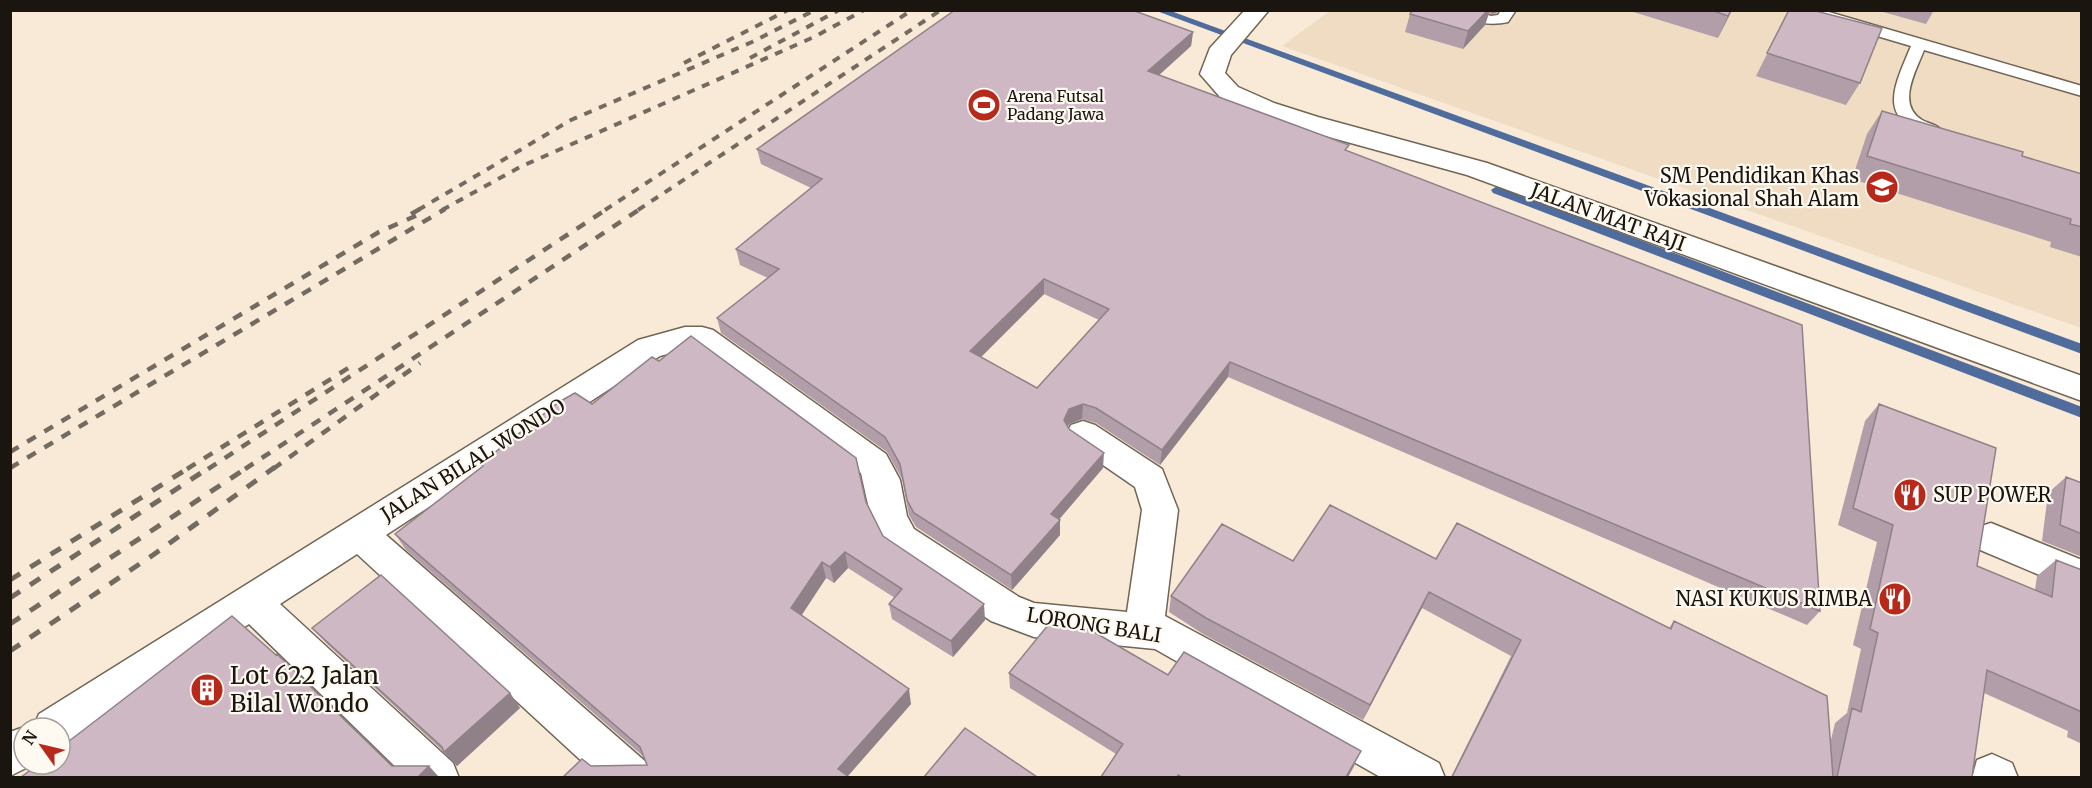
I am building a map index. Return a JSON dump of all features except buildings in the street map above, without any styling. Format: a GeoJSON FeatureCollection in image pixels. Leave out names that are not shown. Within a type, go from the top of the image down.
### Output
{"type":"FeatureCollection","features":[{"type":"Feature","properties":{"kind":"street","name":"JALAN MAT RAJI"},"geometry":{"type":"LineString","coordinates":[[1252,17],[1219,53],[1212,74],[1229,92],[1265,108],[1309,123],[1477,169],[2082,389]]}},
{"type":"Feature","properties":{"kind":"street","name":"JALAN BILAL WONDO"},"geometry":{"type":"LineString","coordinates":[[72,716],[652,346],[685,338],[702,338]]}},
{"type":"Feature","properties":{"kind":"street","name":"LORONG BALI"},"geometry":{"type":"LineString","coordinates":[[702,338],[874,464],[882,480],[889,518],[901,540],[1005,609],[1034,620],[1161,632],[1382,767],[1424,777]]}},
{"type":"Feature","properties":{"kind":"street"},"geometry":{"type":"LineString","coordinates":[[1083,434],[1150,479],[1160,510],[1144,629]]}},
{"type":"Feature","properties":{"kind":"street"},"geometry":{"type":"LineString","coordinates":[[359,533],[632,777]]}},
{"type":"Feature","properties":{"kind":"street"},"geometry":{"type":"LineString","coordinates":[[1991,538],[2082,577]]}},
{"type":"Feature","properties":{"kind":"street"},"geometry":{"type":"LineString","coordinates":[[251,601],[438,777]]}},
{"type":"Feature","properties":{"kind":"lane"},"geometry":{"type":"LineString","coordinates":[[1459,10],[1491,20],[1503,19],[1509,10]]}},
{"type":"Feature","properties":{"kind":"lane"},"geometry":{"type":"LineString","coordinates":[[1804,10],[2082,91]]}},
{"type":"Feature","properties":{"kind":"lane"},"geometry":{"type":"LineString","coordinates":[[1919,44],[1899,98],[1900,110],[1907,118],[1926,129],[1948,136]]}},
{"type":"Feature","properties":{"kind":"shaded area","name":"SM Pendidikan Khas Vokasional Shah Alam"},"geometry":{"type":"Polygon","coordinates":[[[1331,10],[2081,11],[2081,328],[1282,46],[1331,10]]]}},
{"type":"Feature","properties":{"kind":"waterway"},"geometry":{"type":"LineString","coordinates":[[1158,10],[2082,349]]}},
{"type":"Feature","properties":{"kind":"waterway"},"geometry":{"type":"LineString","coordinates":[[1497,190],[2082,413]]}},
{"type":"Feature","properties":{"kind":"railway"},"geometry":{"type":"LineString","coordinates":[[684,63],[788,10]]}},
{"type":"Feature","properties":{"kind":"railway"},"geometry":{"type":"LineString","coordinates":[[418,210],[571,120],[752,42],[815,10]]}},
{"type":"Feature","properties":{"kind":"railway"},"geometry":{"type":"LineString","coordinates":[[750,58],[839,10]]}},
{"type":"Feature","properties":{"kind":"railway"},"geometry":{"type":"LineString","coordinates":[[442,210],[520,167],[814,37],[864,10]]}},
{"type":"Feature","properties":{"kind":"railway"},"geometry":{"type":"LineString","coordinates":[[605,210],[912,10]]}},
{"type":"Feature","properties":{"kind":"railway"},"geometry":{"type":"LineString","coordinates":[[638,210],[941,10]]}},
{"type":"Feature","properties":{"kind":"railway"},"geometry":{"type":"LineString","coordinates":[[411,214],[420,209]]}},
{"type":"Feature","properties":{"kind":"railway"},"geometry":{"type":"LineString","coordinates":[[10,468],[445,209]]}},
{"type":"Feature","properties":{"kind":"railway"},"geometry":{"type":"LineString","coordinates":[[208,469],[607,209]]}},
{"type":"Feature","properties":{"kind":"railway"},"geometry":{"type":"LineString","coordinates":[[245,469],[640,209]]}},
{"type":"Feature","properties":{"kind":"railway"},"geometry":{"type":"LineString","coordinates":[[10,452],[379,232],[420,214]]}},
{"type":"Feature","properties":{"kind":"railway"},"geometry":{"type":"LineString","coordinates":[[273,469],[420,363]]}},
{"type":"Feature","properties":{"kind":"railway"},"geometry":{"type":"LineString","coordinates":[[187,469],[350,367]]}},
{"type":"Feature","properties":{"kind":"railway"},"geometry":{"type":"LineString","coordinates":[[10,580],[190,467]]}},
{"type":"Feature","properties":{"kind":"railway"},"geometry":{"type":"LineString","coordinates":[[10,598],[210,467]]}},
{"type":"Feature","properties":{"kind":"railway"},"geometry":{"type":"LineString","coordinates":[[10,624],[248,467]]}},
{"type":"Feature","properties":{"kind":"railway"},"geometry":{"type":"LineString","coordinates":[[10,651],[153,555],[275,467]]}},
{"type":"Feature","properties":{"kind":"place","name":"Arena Futsal Padang Jawa"},"geometry":{"type":"Point","coordinates":[984,105]}},
{"type":"Feature","properties":{"kind":"place","name":"SM Pendidikan Khas Vokasional Shah Alam"},"geometry":{"type":"Point","coordinates":[1882,187]}},
{"type":"Feature","properties":{"kind":"place","name":"SUP POWER"},"geometry":{"type":"Point","coordinates":[1910,495]}},
{"type":"Feature","properties":{"kind":"place","name":"NASI KUKUS RIMBA"},"geometry":{"type":"Point","coordinates":[1895,599]}},
{"type":"Feature","properties":{"kind":"place","name":"Lot 622 Jalan Bilal Wondo"},"geometry":{"type":"Point","coordinates":[207,690]}}]}
